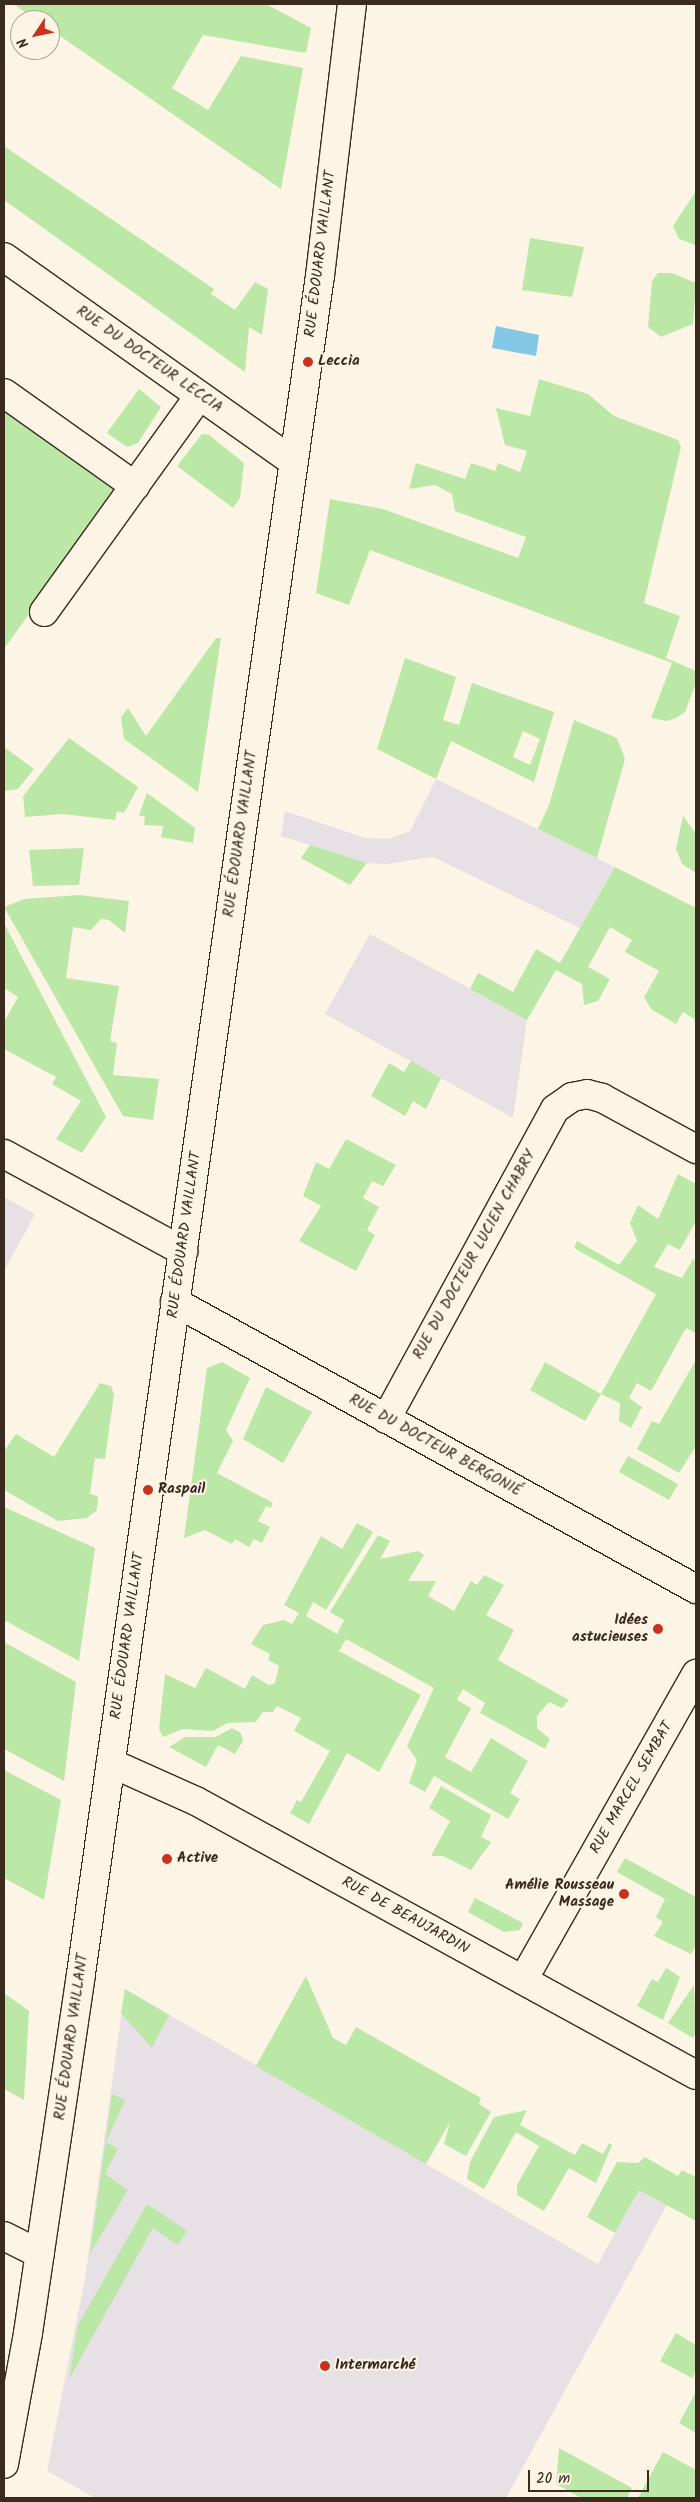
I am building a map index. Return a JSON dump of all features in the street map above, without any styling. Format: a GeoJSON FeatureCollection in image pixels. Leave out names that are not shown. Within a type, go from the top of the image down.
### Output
{"type":"FeatureCollection","features":[{"type":"Feature","properties":{"kind":"street","name":"RUE ÉDOUARD VAILLANT"},"geometry":{"type":"LineString","coordinates":[[4,2464],[40,2254],[111,1763],[294,462],[352,4]]}},
{"type":"Feature","properties":{"kind":"street","name":"RUE DU DOCTEUR LECCIA"},"geometry":{"type":"LineString","coordinates":[[4,257],[294,462]]}},
{"type":"Feature","properties":{"kind":"street"},"geometry":{"type":"LineString","coordinates":[[4,392],[135,486]]}},
{"type":"Feature","properties":{"kind":"street"},"geometry":{"type":"LineString","coordinates":[[44,612],[199,396]]}},
{"type":"Feature","properties":{"kind":"street","name":"RUE DU DOCTEUR LUCIEN CHABRY"},"geometry":{"type":"LineString","coordinates":[[386,1419],[555,1109],[572,1097],[602,1098],[696,1149]]}},
{"type":"Feature","properties":{"kind":"street"},"geometry":{"type":"LineString","coordinates":[[4,1154],[183,1251]]}},
{"type":"Feature","properties":{"kind":"street","name":"RUE DU DOCTEUR BERGONIÉ"},"geometry":{"type":"LineString","coordinates":[[175,1302],[696,1590]]}},
{"type":"Feature","properties":{"kind":"street","name":"RUE MARCEL SEMBAT"},"geometry":{"type":"LineString","coordinates":[[523,1980],[696,1674]]}},
{"type":"Feature","properties":{"kind":"street","name":"RUE DE BEAUJARDIN"},"geometry":{"type":"LineString","coordinates":[[111,1763],[196,1801],[696,2075]]}},
{"type":"Feature","properties":{"kind":"street"},"geometry":{"type":"LineString","coordinates":[[4,2236],[40,2254]]}},
{"type":"Feature","properties":{"kind":"shaded area"},"geometry":{"type":"Polygon","coordinates":[[[436,779],[615,867],[580,928],[433,857],[386,864],[367,863],[281,836],[285,811],[365,838],[388,839],[410,831],[436,779]]]}},
{"type":"Feature","properties":{"kind":"shaded area"},"geometry":{"type":"Polygon","coordinates":[[[370,934],[527,1020],[513,1118],[325,1014],[370,934]]]}},
{"type":"Feature","properties":{"kind":"shaded area"},"geometry":{"type":"Polygon","coordinates":[[[4,1197],[35,1214],[4,1271],[4,1197]]]}},
{"type":"Feature","properties":{"kind":"shaded area"},"geometry":{"type":"Polygon","coordinates":[[[125,1989],[598,2264],[639,2190],[667,2205],[506,2498],[95,2498],[47,2471],[85,2278],[125,1989]]]}},
{"type":"Feature","properties":{"kind":"green space"},"geometry":{"type":"Polygon","coordinates":[[[13,4],[266,4],[311,28],[306,53],[203,35],[172,88],[208,110],[241,56],[303,68],[281,189],[60,36],[60,10],[22,10],[13,4]]]}},
{"type":"Feature","properties":{"kind":"green space"},"geometry":{"type":"Polygon","coordinates":[[[4,146],[214,289],[211,294],[235,310],[255,282],[268,289],[262,335],[249,327],[245,372],[4,200],[4,146]]]}},
{"type":"Feature","properties":{"kind":"green space"},"geometry":{"type":"Polygon","coordinates":[[[696,191],[696,245],[679,239],[673,226],[696,191]]]}},
{"type":"Feature","properties":{"kind":"green space"},"geometry":{"type":"Polygon","coordinates":[[[530,238],[584,247],[572,297],[522,290],[530,238]]]}},
{"type":"Feature","properties":{"kind":"green space"},"geometry":{"type":"Polygon","coordinates":[[[658,273],[672,273],[696,283],[693,324],[661,337],[648,327],[652,281],[658,273]]]}},
{"type":"Feature","properties":{"kind":"green space"},"geometry":{"type":"Polygon","coordinates":[[[539,379],[588,394],[614,416],[678,440],[681,447],[644,603],[680,616],[666,658],[696,671],[696,683],[685,712],[676,718],[667,721],[651,718],[672,663],[370,550],[349,605],[316,593],[330,499],[383,509],[518,558],[526,537],[455,511],[452,494],[435,485],[409,489],[416,463],[465,479],[471,463],[495,471],[498,463],[520,472],[527,451],[505,445],[496,408],[530,416],[539,379]]]}},
{"type":"Feature","properties":{"kind":"green space"},"geometry":{"type":"Polygon","coordinates":[[[139,389],[161,407],[138,443],[127,447],[107,433],[139,389]]]}},
{"type":"Feature","properties":{"kind":"green space"},"geometry":{"type":"Polygon","coordinates":[[[4,406],[119,488],[4,649],[4,406]]]}},
{"type":"Feature","properties":{"kind":"green space"},"geometry":{"type":"Polygon","coordinates":[[[202,434],[209,435],[244,463],[240,498],[233,508],[177,466],[202,434]]]}},
{"type":"Feature","properties":{"kind":"green space"},"geometry":{"type":"Polygon","coordinates":[[[216,638],[221,638],[198,792],[124,739],[121,717],[128,708],[146,736],[216,638]]]}},
{"type":"Feature","properties":{"kind":"green space"},"geometry":{"type":"Polygon","coordinates":[[[405,658],[456,677],[443,720],[459,725],[472,683],[554,712],[534,782],[451,741],[436,779],[377,749],[405,658]],[[523,731],[513,757],[530,765],[540,739],[523,731]]]}},
{"type":"Feature","properties":{"kind":"green space"},"geometry":{"type":"Polygon","coordinates":[[[574,720],[617,738],[625,759],[597,858],[538,829],[549,805],[574,720]]]}},
{"type":"Feature","properties":{"kind":"green space"},"geometry":{"type":"Polygon","coordinates":[[[69,738],[138,787],[124,813],[117,811],[115,820],[62,814],[25,817],[23,796],[69,738]]]}},
{"type":"Feature","properties":{"kind":"green space"},"geometry":{"type":"Polygon","coordinates":[[[4,747],[34,769],[18,789],[4,791],[4,747]]]}},
{"type":"Feature","properties":{"kind":"green space"},"geometry":{"type":"Polygon","coordinates":[[[147,793],[195,828],[193,843],[161,837],[163,826],[144,825],[145,817],[139,815],[147,793]]]}},
{"type":"Feature","properties":{"kind":"green space"},"geometry":{"type":"Polygon","coordinates":[[[683,816],[696,834],[696,873],[682,864],[676,849],[683,816]]]}},
{"type":"Feature","properties":{"kind":"green space"},"geometry":{"type":"Polygon","coordinates":[[[310,845],[367,863],[350,885],[301,858],[310,845]]]}},
{"type":"Feature","properties":{"kind":"green space"},"geometry":{"type":"Polygon","coordinates":[[[84,848],[79,885],[33,886],[29,850],[84,848]]]}},
{"type":"Feature","properties":{"kind":"green space"},"geometry":{"type":"Polygon","coordinates":[[[615,867],[696,908],[696,1020],[683,1012],[676,1024],[651,1009],[644,997],[659,971],[625,952],[632,940],[610,927],[588,967],[610,979],[598,1001],[584,1005],[582,984],[556,970],[527,1020],[470,989],[478,973],[513,992],[536,949],[560,963],[615,867]]]}},
{"type":"Feature","properties":{"kind":"green space"},"geometry":{"type":"Polygon","coordinates":[[[79,895],[129,901],[125,933],[109,920],[101,919],[91,930],[73,927],[66,978],[119,986],[110,1041],[117,1043],[113,1075],[159,1079],[153,1120],[123,1116],[4,907],[24,899],[79,895]]]}},
{"type":"Feature","properties":{"kind":"green space"},"geometry":{"type":"Polygon","coordinates":[[[4,923],[106,1117],[82,1153],[56,1139],[81,1101],[52,1084],[56,1077],[4,1049],[4,1022],[18,997],[4,988],[4,923]]]}},
{"type":"Feature","properties":{"kind":"green space"},"geometry":{"type":"Polygon","coordinates":[[[411,1061],[441,1078],[426,1109],[413,1101],[405,1116],[371,1096],[389,1063],[404,1072],[411,1061]]]}},
{"type":"Feature","properties":{"kind":"green space"},"geometry":{"type":"Polygon","coordinates":[[[346,1139],[396,1165],[383,1186],[372,1181],[363,1198],[379,1207],[367,1230],[375,1235],[356,1271],[299,1241],[321,1206],[303,1196],[316,1162],[329,1169],[346,1139]]]}},
{"type":"Feature","properties":{"kind":"green space"},"geometry":{"type":"Polygon","coordinates":[[[678,1174],[696,1184],[696,1221],[680,1250],[668,1244],[654,1267],[682,1278],[693,1259],[696,1261],[696,1333],[686,1328],[651,1391],[637,1383],[629,1398],[642,1407],[631,1428],[619,1421],[620,1403],[601,1394],[656,1294],[574,1248],[577,1241],[619,1265],[637,1241],[630,1223],[638,1205],[658,1219],[678,1174]]]}},
{"type":"Feature","properties":{"kind":"green space"},"geometry":{"type":"Polygon","coordinates":[[[696,1360],[696,1446],[679,1473],[637,1449],[652,1421],[659,1424],[696,1360]]]}},
{"type":"Feature","properties":{"kind":"green space"},"geometry":{"type":"Polygon","coordinates":[[[222,1362],[250,1378],[226,1430],[233,1441],[217,1473],[273,1503],[271,1508],[266,1506],[258,1521],[270,1527],[262,1543],[254,1539],[249,1547],[235,1539],[232,1544],[205,1530],[184,1538],[207,1368],[222,1362]]]}},
{"type":"Feature","properties":{"kind":"green space"},"geometry":{"type":"Polygon","coordinates":[[[545,1362],[601,1394],[585,1421],[530,1390],[545,1362]]]}},
{"type":"Feature","properties":{"kind":"green space"},"geometry":{"type":"Polygon","coordinates":[[[100,1383],[111,1386],[114,1394],[105,1459],[95,1458],[90,1494],[98,1496],[97,1510],[87,1518],[58,1521],[4,1490],[4,1451],[16,1434],[54,1457],[100,1383]]]}},
{"type":"Feature","properties":{"kind":"green space"},"geometry":{"type":"Polygon","coordinates":[[[266,1387],[312,1412],[283,1463],[243,1439],[266,1387]]]}},
{"type":"Feature","properties":{"kind":"green space"},"geometry":{"type":"Polygon","coordinates":[[[628,1456],[678,1484],[669,1500],[619,1472],[628,1456]]]}},
{"type":"Feature","properties":{"kind":"green space"},"geometry":{"type":"Polygon","coordinates":[[[4,1507],[95,1548],[79,1661],[4,1620],[4,1507]]]}},
{"type":"Feature","properties":{"kind":"green space"},"geometry":{"type":"Polygon","coordinates":[[[357,1523],[373,1532],[326,1610],[313,1602],[306,1616],[337,1634],[344,1620],[330,1612],[378,1535],[390,1541],[380,1559],[418,1551],[424,1555],[408,1581],[436,1581],[428,1596],[454,1611],[471,1581],[477,1585],[484,1575],[504,1585],[486,1615],[514,1630],[498,1660],[569,1700],[562,1708],[549,1702],[537,1716],[537,1728],[550,1739],[545,1749],[480,1713],[485,1703],[463,1689],[457,1700],[471,1708],[445,1757],[471,1772],[491,1738],[528,1761],[510,1793],[520,1799],[508,1819],[434,1776],[425,1792],[409,1783],[417,1760],[407,1746],[434,1688],[346,1639],[339,1651],[421,1695],[379,1772],[347,1753],[309,1824],[290,1813],[297,1800],[301,1802],[330,1751],[294,1731],[301,1718],[277,1706],[273,1712],[263,1712],[256,1722],[227,1723],[213,1731],[183,1729],[163,1737],[159,1729],[165,1674],[195,1688],[206,1668],[245,1689],[252,1675],[269,1685],[275,1683],[279,1666],[268,1660],[270,1654],[251,1644],[263,1625],[284,1620],[292,1624],[299,1613],[284,1605],[321,1536],[342,1549],[357,1523]]]}},
{"type":"Feature","properties":{"kind":"green space"},"geometry":{"type":"Polygon","coordinates":[[[4,1642],[76,1682],[64,1781],[4,1749],[4,1642]]]}},
{"type":"Feature","properties":{"kind":"green space"},"geometry":{"type":"Polygon","coordinates":[[[232,1728],[241,1733],[243,1741],[235,1754],[218,1745],[206,1767],[169,1747],[185,1737],[216,1737],[232,1728]]]}},
{"type":"Feature","properties":{"kind":"green space"},"geometry":{"type":"Polygon","coordinates":[[[4,1770],[61,1800],[44,1900],[4,1878],[4,1770]]]}},
{"type":"Feature","properties":{"kind":"green space"},"geometry":{"type":"Polygon","coordinates":[[[441,1786],[491,1815],[481,1837],[491,1842],[471,1870],[443,1856],[431,1856],[450,1821],[429,1808],[441,1786]]]}},
{"type":"Feature","properties":{"kind":"green space"},"geometry":{"type":"Polygon","coordinates":[[[625,1858],[696,1897],[696,1946],[691,1954],[654,1936],[663,1922],[656,1917],[665,1899],[617,1872],[625,1858]]]}},
{"type":"Feature","properties":{"kind":"green space"},"geometry":{"type":"Polygon","coordinates":[[[475,1898],[523,1923],[520,1930],[504,1932],[468,1912],[475,1898]]]}},
{"type":"Feature","properties":{"kind":"green space"},"geometry":{"type":"Polygon","coordinates":[[[666,1968],[680,1977],[663,2020],[637,2006],[652,1979],[658,1982],[666,1968]]]}},
{"type":"Feature","properties":{"kind":"green space"},"geometry":{"type":"Polygon","coordinates":[[[306,1976],[333,2038],[346,2045],[356,2027],[481,2098],[479,2104],[491,2112],[466,2156],[444,2144],[450,2122],[426,2164],[256,2066],[306,1976]]]}},
{"type":"Feature","properties":{"kind":"green space"},"geometry":{"type":"Polygon","coordinates":[[[694,1985],[696,2032],[693,2038],[668,2023],[694,1985]]]}},
{"type":"Feature","properties":{"kind":"green space"},"geometry":{"type":"Polygon","coordinates":[[[125,1989],[169,2015],[152,2048],[121,2013],[125,1989]]]}},
{"type":"Feature","properties":{"kind":"green space"},"geometry":{"type":"Polygon","coordinates":[[[4,1993],[29,2011],[24,2100],[4,2089],[4,1993]]]}},
{"type":"Feature","properties":{"kind":"green space"},"geometry":{"type":"Polygon","coordinates":[[[112,2094],[125,2100],[106,2142],[118,2149],[105,2174],[128,2190],[90,2254],[112,2094]]]}},
{"type":"Feature","properties":{"kind":"green space"},"geometry":{"type":"Polygon","coordinates":[[[527,2110],[520,2125],[575,2155],[582,2143],[603,2154],[609,2143],[612,2145],[596,2183],[569,2168],[544,2211],[517,2195],[517,2185],[539,2146],[516,2132],[484,2189],[467,2179],[470,2162],[494,2117],[527,2110]]]}},
{"type":"Feature","properties":{"kind":"green space"},"geometry":{"type":"Polygon","coordinates":[[[645,2157],[678,2176],[682,2170],[696,2177],[696,2221],[639,2190],[615,2233],[587,2217],[617,2162],[638,2163],[645,2157]]]}},
{"type":"Feature","properties":{"kind":"green space"},"geometry":{"type":"Polygon","coordinates":[[[147,2204],[187,2231],[178,2245],[153,2228],[69,2379],[78,2325],[147,2204]]]}},
{"type":"Feature","properties":{"kind":"green space"},"geometry":{"type":"Polygon","coordinates":[[[676,2333],[696,2345],[696,2370],[692,2378],[660,2361],[676,2333]]]}},
{"type":"Feature","properties":{"kind":"green space"},"geometry":{"type":"Polygon","coordinates":[[[696,2392],[696,2433],[679,2423],[696,2392]]]}},
{"type":"Feature","properties":{"kind":"green space"},"geometry":{"type":"Polygon","coordinates":[[[559,2448],[632,2488],[627,2498],[581,2498],[556,2484],[559,2448]]]}},
{"type":"Feature","properties":{"kind":"green space"},"geometry":{"type":"Polygon","coordinates":[[[663,2452],[696,2470],[696,2498],[638,2498],[663,2452]]]}},
{"type":"Feature","properties":{"kind":"water"},"geometry":{"type":"Polygon","coordinates":[[[496,326],[539,335],[536,356],[492,348],[496,326]]]}},
{"type":"Feature","properties":{"kind":"place","name":"Leccia"},"geometry":{"type":"Point","coordinates":[308,362]}},
{"type":"Feature","properties":{"kind":"place","name":"Raspail"},"geometry":{"type":"Point","coordinates":[148,1490]}},
{"type":"Feature","properties":{"kind":"place","name":"Idées astucieuses"},"geometry":{"type":"Point","coordinates":[658,1629]}},
{"type":"Feature","properties":{"kind":"place","name":"Active"},"geometry":{"type":"Point","coordinates":[167,1859]}},
{"type":"Feature","properties":{"kind":"place","name":"Amélie Rousseau Massage"},"geometry":{"type":"Point","coordinates":[624,1894]}},
{"type":"Feature","properties":{"kind":"place","name":"Intermarché"},"geometry":{"type":"Point","coordinates":[325,2366]}}]}
